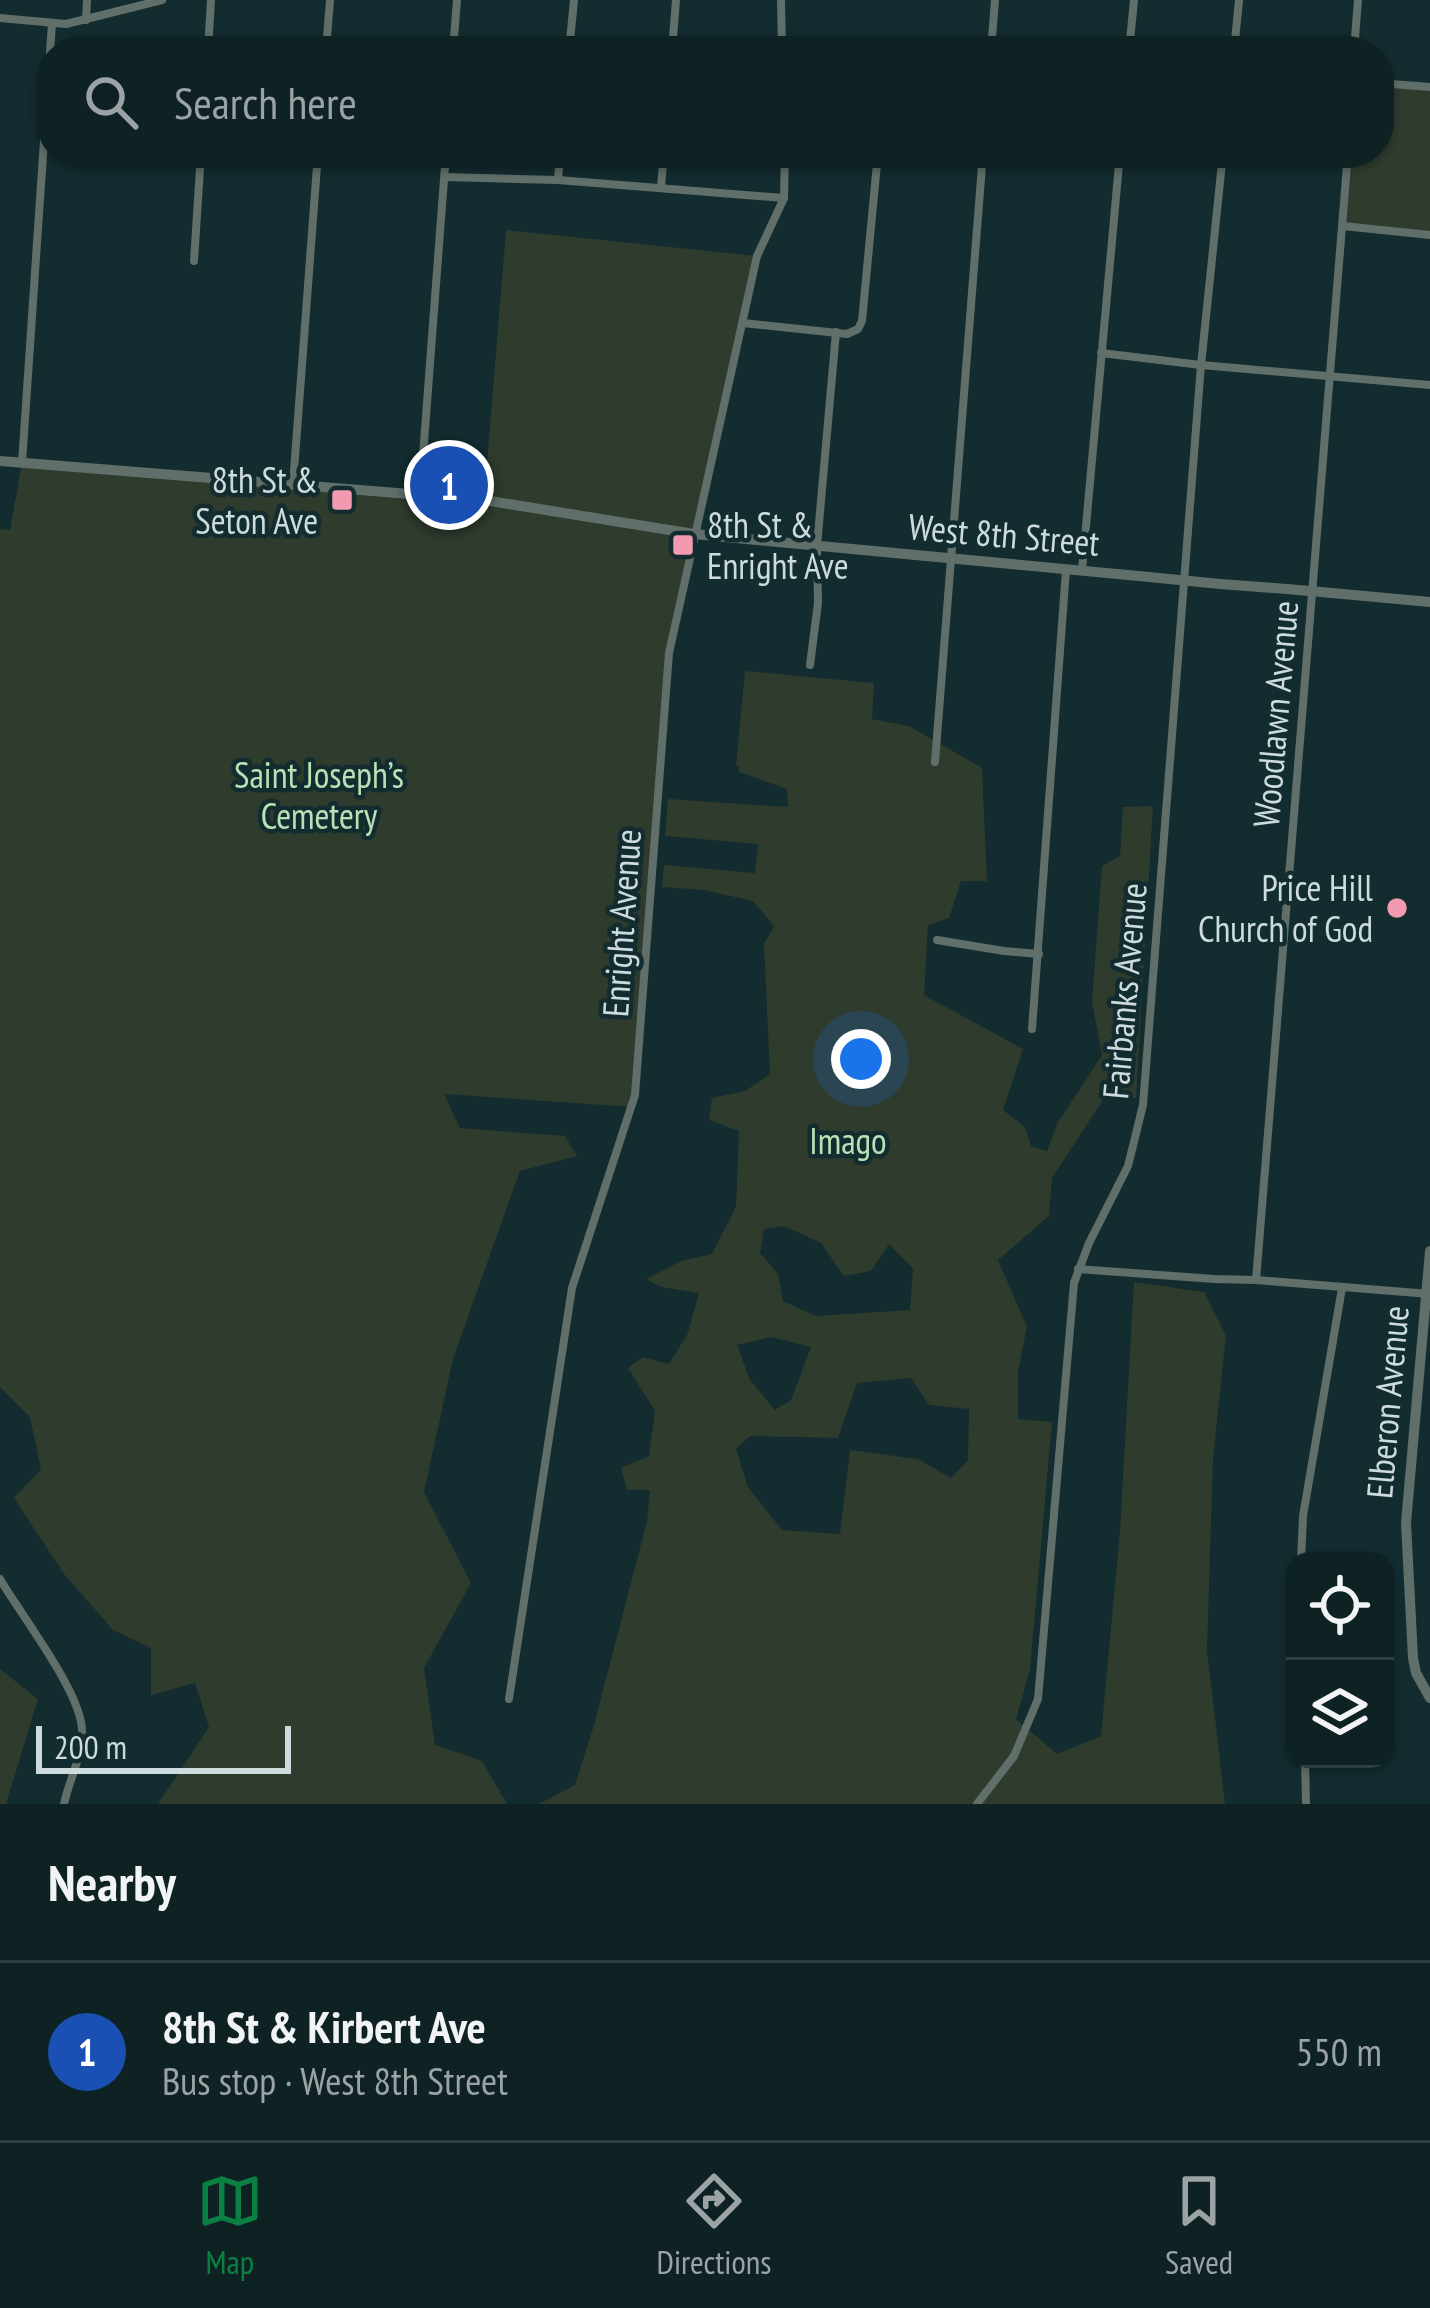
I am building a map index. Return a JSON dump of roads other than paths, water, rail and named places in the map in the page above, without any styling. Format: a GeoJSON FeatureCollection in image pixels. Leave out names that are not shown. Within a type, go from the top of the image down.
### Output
{"type":"FeatureCollection","features":[{"type":"Feature","properties":{"kind":"street"},"geometry":{"type":"LineString","coordinates":[[86,20],[87,0]]}},
{"type":"Feature","properties":{"kind":"street"},"geometry":{"type":"LineString","coordinates":[[0,19],[86,20],[162,0]]}},
{"type":"Feature","properties":{"kind":"street"},"geometry":{"type":"LineString","coordinates":[[209,36],[212,0]]}},
{"type":"Feature","properties":{"kind":"street"},"geometry":{"type":"LineString","coordinates":[[327,36],[330,0]]}},
{"type":"Feature","properties":{"kind":"street"},"geometry":{"type":"LineString","coordinates":[[454,36],[457,0]]}},
{"type":"Feature","properties":{"kind":"street"},"geometry":{"type":"LineString","coordinates":[[570,36],[574,0]]}},
{"type":"Feature","properties":{"kind":"street"},"geometry":{"type":"LineString","coordinates":[[673,36],[676,0]]}},
{"type":"Feature","properties":{"kind":"street"},"geometry":{"type":"LineString","coordinates":[[781,0],[782,36]]}},
{"type":"Feature","properties":{"kind":"street"},"geometry":{"type":"LineString","coordinates":[[992,36],[995,0]]}},
{"type":"Feature","properties":{"kind":"street"},"geometry":{"type":"LineString","coordinates":[[1130,36],[1134,0]]}},
{"type":"Feature","properties":{"kind":"street"},"geometry":{"type":"LineString","coordinates":[[1235,36],[1239,0]]}},
{"type":"Feature","properties":{"kind":"street"},"geometry":{"type":"LineString","coordinates":[[1355,36],[1358,0]]}},
{"type":"Feature","properties":{"kind":"street"},"geometry":{"type":"LineString","coordinates":[[51,36],[52,23]]}},
{"type":"Feature","properties":{"kind":"street"},"geometry":{"type":"LineString","coordinates":[[1394,84],[1430,87]]}},
{"type":"Feature","properties":{"kind":"street"},"geometry":{"type":"LineString","coordinates":[[22,463],[42,168]]}},
{"type":"Feature","properties":{"kind":"street"},"geometry":{"type":"LineString","coordinates":[[194,261],[200,168]]}},
{"type":"Feature","properties":{"kind":"street"},"geometry":{"type":"LineString","coordinates":[[292,484],[317,168]]}},
{"type":"Feature","properties":{"kind":"street"},"geometry":{"type":"LineString","coordinates":[[420,495],[445,168]]}},
{"type":"Feature","properties":{"kind":"street"},"geometry":{"type":"LineString","coordinates":[[558,180],[559,168]]}},
{"type":"Feature","properties":{"kind":"street"},"geometry":{"type":"LineString","coordinates":[[661,188],[663,168]]}},
{"type":"Feature","properties":{"kind":"street","name":"Enright Avenue"},"geometry":{"type":"LineString","coordinates":[[509,1699],[572,1288],[634,1095],[669,653],[758,256],[784,198],[785,168]]}},
{"type":"Feature","properties":{"kind":"street"},"geometry":{"type":"LineString","coordinates":[[742,323],[854,332],[862,321],[877,168]]}},
{"type":"Feature","properties":{"kind":"street"},"geometry":{"type":"LineString","coordinates":[[935,762],[982,168]]}},
{"type":"Feature","properties":{"kind":"street"},"geometry":{"type":"LineString","coordinates":[[1082,572],[1119,168]]}},
{"type":"Feature","properties":{"kind":"street","name":"Fairbanks Avenue"},"geometry":{"type":"LineString","coordinates":[[977,1804],[1022,1741],[1041,1684],[1071,1303],[1078,1269],[1128,1166],[1143,1105],[1201,365],[1221,168]]}},
{"type":"Feature","properties":{"kind":"street","name":"Woodlawn Avenue"},"geometry":{"type":"LineString","coordinates":[[1256,1280],[1347,168]]}},
{"type":"Feature","properties":{"kind":"street"},"geometry":{"type":"LineString","coordinates":[[444,177],[558,180],[784,198]]}},
{"type":"Feature","properties":{"kind":"street"},"geometry":{"type":"LineString","coordinates":[[1342,226],[1430,235]]}},
{"type":"Feature","properties":{"kind":"street"},"geometry":{"type":"LineString","coordinates":[[810,664],[836,332]]}},
{"type":"Feature","properties":{"kind":"street"},"geometry":{"type":"LineString","coordinates":[[1101,353],[1430,385]]}},
{"type":"Feature","properties":{"kind":"street","name":"West 8th Street"},"geometry":{"type":"LineString","coordinates":[[0,461],[484,500],[694,535],[1430,602]]}},
{"type":"Feature","properties":{"kind":"street"},"geometry":{"type":"LineString","coordinates":[[1032,1029],[1066,570]]}},
{"type":"Feature","properties":{"kind":"street"},"geometry":{"type":"LineString","coordinates":[[937,940],[1039,954]]}},
{"type":"Feature","properties":{"kind":"street","name":"Elberon Avenue"},"geometry":{"type":"LineString","coordinates":[[1430,1251],[1406,1542],[1413,1658],[1430,1698]]}},
{"type":"Feature","properties":{"kind":"street"},"geometry":{"type":"LineString","coordinates":[[1078,1269],[1428,1294]]}},
{"type":"Feature","properties":{"kind":"street"},"geometry":{"type":"LineString","coordinates":[[1301,1552],[1303,1516],[1342,1288]]}},
{"type":"Feature","properties":{"kind":"street"},"geometry":{"type":"LineString","coordinates":[[0,1579],[80,1713],[82,1745],[64,1804]]}},
{"type":"Feature","properties":{"kind":"street"},"geometry":{"type":"LineString","coordinates":[[1305,1768],[1306,1804]]}},
{"type":"Feature","properties":{"kind":"place","name":"8th St & Kirbert Ave"},"geometry":{"type":"Point","coordinates":[449,485]}},
{"type":"Feature","properties":{"kind":"place","name":"8th St & Seton Ave"},"geometry":{"type":"Point","coordinates":[342,500]}},
{"type":"Feature","properties":{"kind":"place","name":"8th St & Enright Ave"},"geometry":{"type":"Point","coordinates":[683,545]}},
{"type":"Feature","properties":{"kind":"place","name":"Price Hill Church of God"},"geometry":{"type":"Point","coordinates":[1397,908]}},
{"type":"Feature","properties":{"kind":"park label","name":"Saint Joseph’s Cemetery"},"geometry":{"type":"Point","coordinates":[319,794]}},
{"type":"Feature","properties":{"kind":"park label","name":"Imago"},"geometry":{"type":"Point","coordinates":[848,1140]}}]}
